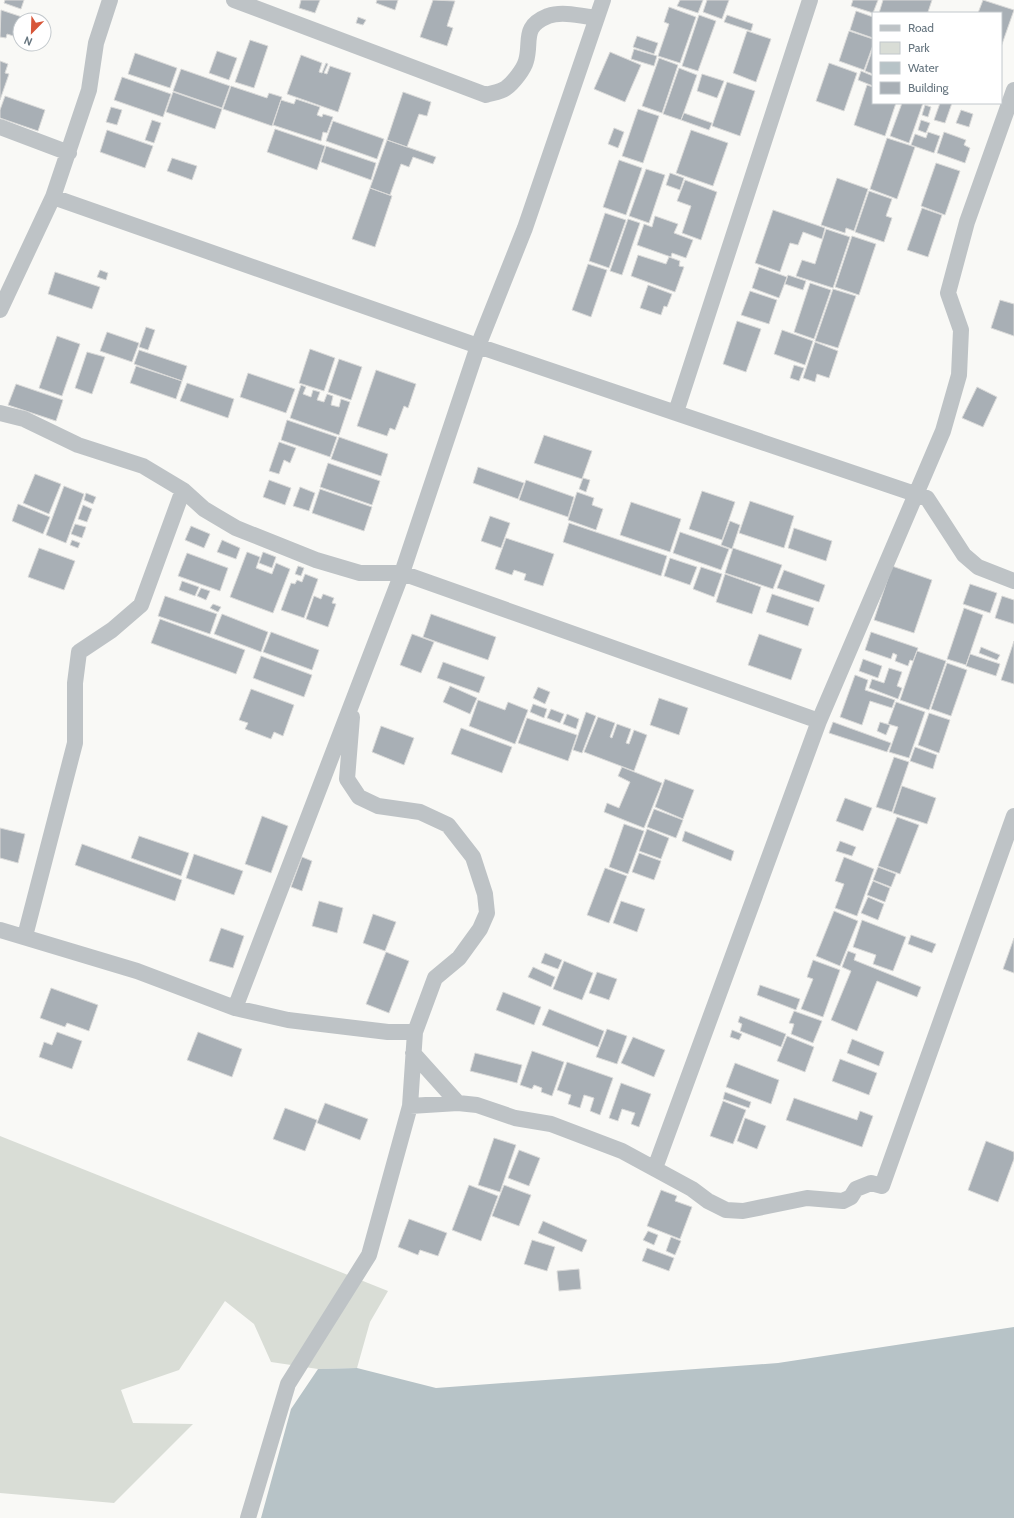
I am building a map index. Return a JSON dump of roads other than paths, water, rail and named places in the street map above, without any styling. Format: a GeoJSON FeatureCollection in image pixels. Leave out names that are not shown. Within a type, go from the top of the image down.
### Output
{"type":"FeatureCollection","features":[{"type":"Feature","properties":{"kind":"street"},"geometry":{"type":"LineString","coordinates":[[0,310],[53,197],[69,152],[89,90],[96,43],[110,0]]}},
{"type":"Feature","properties":{"kind":"street"},"geometry":{"type":"LineString","coordinates":[[234,0],[486,95],[506,88],[526,63],[528,52],[527,38],[531,28],[549,16],[567,14],[597,18]]}},
{"type":"Feature","properties":{"kind":"street"},"geometry":{"type":"LineString","coordinates":[[235,1008],[402,573],[478,346],[525,228],[603,0]]}},
{"type":"Feature","properties":{"kind":"street"},"geometry":{"type":"LineString","coordinates":[[676,412],[810,0]]}},
{"type":"Feature","properties":{"kind":"street"},"geometry":{"type":"LineString","coordinates":[[655,1168],[819,722],[914,495],[943,431],[959,375],[961,330],[948,293],[967,222],[1014,90]]}},
{"type":"Feature","properties":{"kind":"street"},"geometry":{"type":"LineString","coordinates":[[0,127],[69,152]]}},
{"type":"Feature","properties":{"kind":"street"},"geometry":{"type":"LineString","coordinates":[[53,197],[478,346],[926,498],[964,555],[978,567],[1014,581]]}},
{"type":"Feature","properties":{"kind":"street"},"geometry":{"type":"LineString","coordinates":[[0,413],[24,419],[78,445],[143,466],[183,490],[204,509],[236,528],[316,560],[360,573],[402,573],[819,722]]}},
{"type":"Feature","properties":{"kind":"street"},"geometry":{"type":"LineString","coordinates":[[25,936],[75,743],[75,683],[79,652],[112,630],[141,605],[183,490]]}},
{"type":"Feature","properties":{"kind":"street"},"geometry":{"type":"LineString","coordinates":[[248,1518],[288,1384],[369,1255],[410,1106],[415,1032],[435,978],[459,958],[480,929],[487,913],[485,894],[473,857],[448,825],[420,812],[378,806],[359,797],[347,779],[353,700]]}},
{"type":"Feature","properties":{"kind":"street"},"geometry":{"type":"LineString","coordinates":[[410,1106],[458,1103],[477,1105],[515,1118],[551,1124],[622,1151],[692,1189],[708,1202],[726,1210],[743,1211],[807,1198],[843,1201],[851,1197],[856,1188],[871,1183],[882,1186],[1014,816]]}},
{"type":"Feature","properties":{"kind":"street"},"geometry":{"type":"LineString","coordinates":[[0,930],[25,936],[137,971],[235,1008],[288,1020],[388,1032],[415,1032]]}},
{"type":"Feature","properties":{"kind":"street"},"geometry":{"type":"LineString","coordinates":[[413,1053],[458,1103]]}},
{"type":"Feature","properties":{"kind":"water"},"geometry":{"type":"Polygon","coordinates":[[[1014,1327],[1014,1518],[261,1518],[291,1409],[318,1369],[357,1368],[436,1388],[778,1363],[1014,1327]]]}}]}
